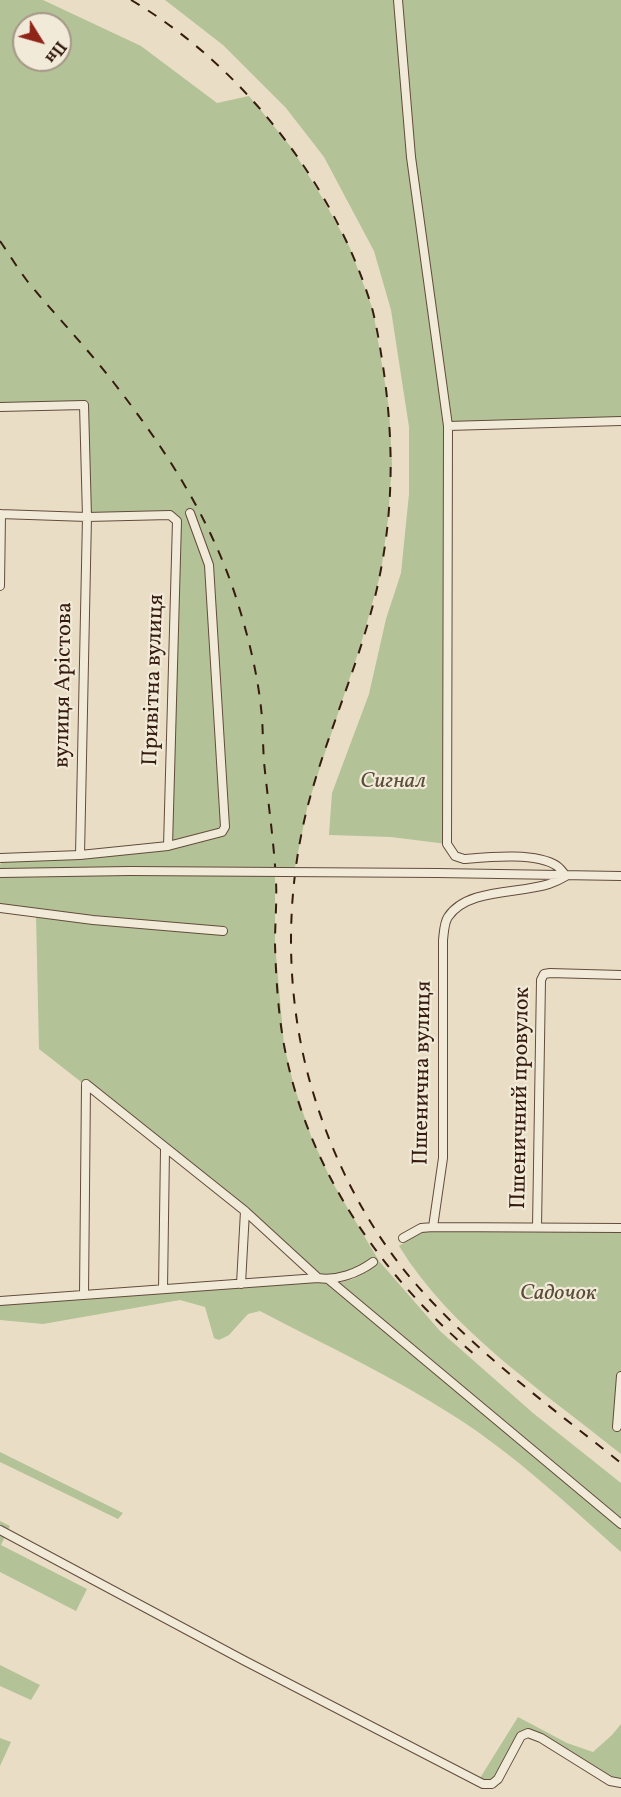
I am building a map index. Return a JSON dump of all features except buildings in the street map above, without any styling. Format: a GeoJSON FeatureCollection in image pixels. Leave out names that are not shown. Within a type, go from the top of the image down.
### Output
{"type":"FeatureCollection","features":[{"type":"Feature","properties":{"kind":"street"},"geometry":{"type":"LineString","coordinates":[[398,0],[411,157],[448,426],[447,844],[455,856],[464,859],[529,858],[548,861],[558,866],[566,876]]}},
{"type":"Feature","properties":{"kind":"street","name":"вулиця Арістова"},"geometry":{"type":"LineString","coordinates":[[0,407],[84,405],[87,517],[80,855]]}},
{"type":"Feature","properties":{"kind":"street"},"geometry":{"type":"LineString","coordinates":[[448,426],[621,421]]}},
{"type":"Feature","properties":{"kind":"street"},"geometry":{"type":"LineString","coordinates":[[0,858],[80,855],[168,846],[222,832],[225,827],[209,565],[190,513]]}},
{"type":"Feature","properties":{"kind":"street"},"geometry":{"type":"LineString","coordinates":[[0,586],[1,514],[87,517]]}},
{"type":"Feature","properties":{"kind":"street","name":"Привітна вулиця"},"geometry":{"type":"LineString","coordinates":[[87,517],[174,516],[177,521],[168,846]]}},
{"type":"Feature","properties":{"kind":"street"},"geometry":{"type":"LineString","coordinates":[[0,873],[130,871],[621,876]]}},
{"type":"Feature","properties":{"kind":"street","name":"Пшенична вулиця"},"geometry":{"type":"LineString","coordinates":[[433,1227],[443,1158],[443,948],[447,919],[455,909],[468,901],[490,894],[550,884],[566,876]]}},
{"type":"Feature","properties":{"kind":"street"},"geometry":{"type":"LineString","coordinates":[[0,908],[223,931]]}},
{"type":"Feature","properties":{"kind":"street","name":"Пшеничний провулок"},"geometry":{"type":"LineString","coordinates":[[537,1227],[541,980],[544,974],[550,973],[621,975]]}},
{"type":"Feature","properties":{"kind":"street"},"geometry":{"type":"LineString","coordinates":[[84,1295],[86,1084],[165,1149],[245,1210],[318,1278]]}},
{"type":"Feature","properties":{"kind":"street"},"geometry":{"type":"LineString","coordinates":[[163,1289],[165,1149]]}},
{"type":"Feature","properties":{"kind":"street"},"geometry":{"type":"LineString","coordinates":[[241,1284],[245,1210]]}},
{"type":"Feature","properties":{"kind":"street"},"geometry":{"type":"LineString","coordinates":[[403,1238],[421,1228],[433,1227],[621,1228]]}},
{"type":"Feature","properties":{"kind":"street"},"geometry":{"type":"LineString","coordinates":[[0,1301],[318,1278],[328,1280],[348,1275],[373,1262]]}},
{"type":"Feature","properties":{"kind":"street"},"geometry":{"type":"LineString","coordinates":[[328,1280],[621,1524]]}},
{"type":"Feature","properties":{"kind":"street"},"geometry":{"type":"LineString","coordinates":[[617,1427],[621,1376]]}},
{"type":"Feature","properties":{"kind":"street"},"geometry":{"type":"LineString","coordinates":[[0,1530],[245,1661],[483,1784],[492,1784],[498,1779],[521,1736],[528,1733],[541,1738],[610,1781],[621,1783]]}},
{"type":"Feature","properties":{"kind":"green space"},"geometry":{"type":"Polygon","coordinates":[[[0,0],[43,0],[69,12],[12,12],[12,72],[72,72],[72,14],[141,46],[217,103],[249,96],[291,147],[350,248],[373,310],[389,408],[392,464],[388,519],[381,572],[361,644],[308,804],[294,872],[275,872],[275,944],[284,1045],[294,1086],[311,1136],[331,1180],[379,1261],[440,1331],[533,1413],[621,1483],[621,1552],[540,1481],[454,1416],[358,1361],[260,1311],[248,1314],[229,1335],[219,1340],[214,1338],[205,1307],[180,1300],[43,1324],[0,1320],[0,1301],[317,1278],[245,1210],[39,1049],[36,916],[0,908],[0,865],[4,858],[168,846],[174,516],[87,517],[84,405],[0,407],[0,0]],[[376,1263],[349,1275],[320,1279],[327,1282],[343,1282],[371,1268],[376,1263]]]}},
{"type":"Feature","properties":{"kind":"green space","name":"Сигнал"},"geometry":{"type":"Polygon","coordinates":[[[165,0],[621,0],[621,421],[448,426],[447,844],[391,837],[329,835],[332,793],[369,694],[386,619],[401,573],[409,494],[409,427],[391,310],[374,251],[324,157],[286,108],[223,45],[165,0]]]}},
{"type":"Feature","properties":{"kind":"green space","name":"Садочок"},"geometry":{"type":"Polygon","coordinates":[[[436,1229],[621,1232],[621,1454],[501,1359],[445,1306],[420,1277],[399,1246],[422,1231],[436,1229]]]}},
{"type":"Feature","properties":{"kind":"green space"},"geometry":{"type":"Polygon","coordinates":[[[0,1452],[123,1513],[118,1519],[0,1462],[0,1452]]]}},
{"type":"Feature","properties":{"kind":"green space"},"geometry":{"type":"Polygon","coordinates":[[[0,1521],[10,1526],[1,1545],[87,1589],[76,1611],[0,1572],[0,1521]]]}},
{"type":"Feature","properties":{"kind":"green space"},"geometry":{"type":"Polygon","coordinates":[[[0,1665],[40,1685],[31,1700],[0,1686],[0,1665]]]}},
{"type":"Feature","properties":{"kind":"green space"},"geometry":{"type":"Polygon","coordinates":[[[518,1717],[567,1743],[593,1752],[621,1724],[621,1787],[533,1736],[523,1737],[501,1784],[480,1778],[518,1717]]]}},
{"type":"Feature","properties":{"kind":"green space"},"geometry":{"type":"Polygon","coordinates":[[[0,1738],[11,1742],[0,1766],[0,1738]]]}},
{"type":"Feature","properties":{"kind":"railway"},"geometry":{"type":"LineString","coordinates":[[131,0],[172,27],[210,58],[279,132],[309,174],[356,262],[372,308],[380,344],[389,417],[391,468],[385,544],[366,629],[308,805],[300,839],[292,908],[292,979],[296,1014],[310,1082],[319,1110],[354,1193],[385,1244],[422,1291],[468,1338],[543,1402],[621,1463]]}},
{"type":"Feature","properties":{"kind":"railway"},"geometry":{"type":"LineString","coordinates":[[0,241],[28,282],[104,370],[152,435],[187,489],[229,576],[254,662],[259,690],[276,881],[275,944],[280,1020],[295,1090],[310,1134],[329,1176],[353,1216],[379,1254],[408,1290],[440,1324],[475,1355]]}}]}
